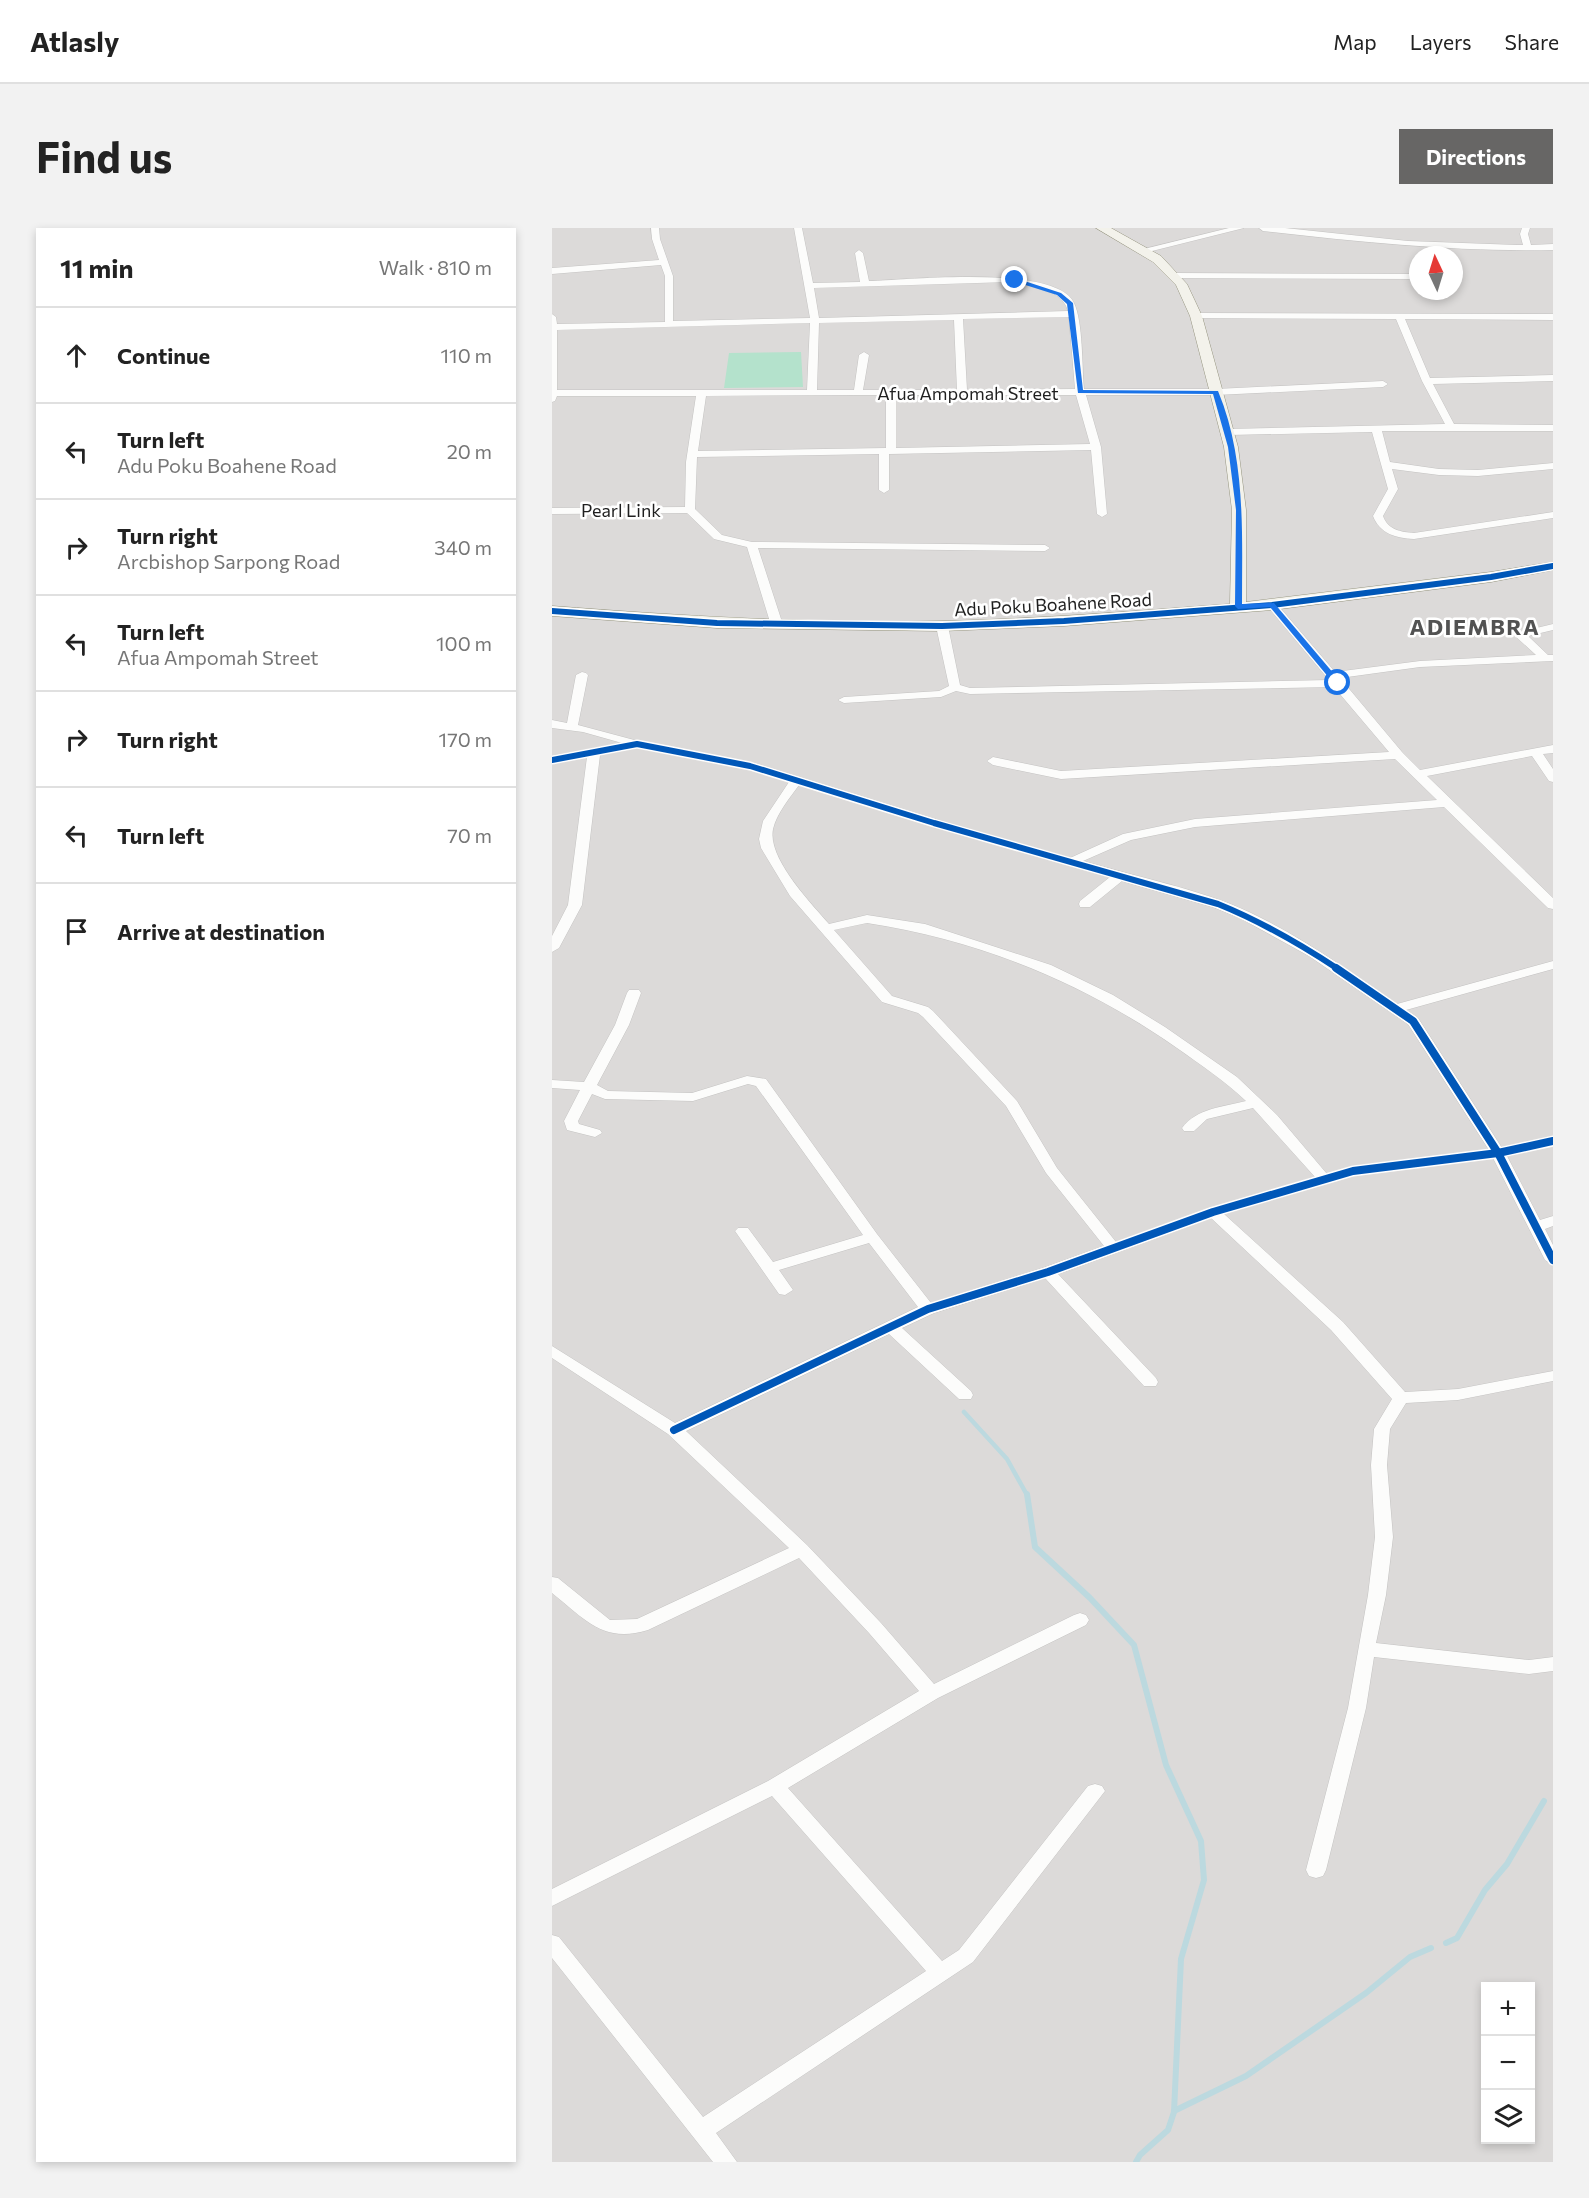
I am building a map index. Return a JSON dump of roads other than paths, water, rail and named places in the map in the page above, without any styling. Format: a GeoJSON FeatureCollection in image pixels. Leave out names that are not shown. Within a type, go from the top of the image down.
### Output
{"type":"FeatureCollection","features":[{"type":"Feature","properties":{"kind":"street"},"geometry":{"type":"LineString","coordinates":[[655,228],[656,240],[669,280],[669,324]]}},
{"type":"Feature","properties":{"kind":"street"},"geometry":{"type":"LineString","coordinates":[[798,228],[815,321],[812,394]]}},
{"type":"Feature","properties":{"kind":"street"},"geometry":{"type":"LineString","coordinates":[[1102,228],[1158,259],[1174,276],[1196,316],[1228,432],[1239,510],[1238,606]]}},
{"type":"Feature","properties":{"kind":"street"},"geometry":{"type":"LineString","coordinates":[[1144,250],[1240,228]]}},
{"type":"Feature","properties":{"kind":"street"},"geometry":{"type":"LineString","coordinates":[[1263,228],[1483,248],[1553,247]]}},
{"type":"Feature","properties":{"kind":"street"},"geometry":{"type":"LineString","coordinates":[[1526,228],[1524,234],[1528,248]]}},
{"type":"Feature","properties":{"kind":"street"},"geometry":{"type":"LineString","coordinates":[[859,253],[865,284]]}},
{"type":"Feature","properties":{"kind":"street"},"geometry":{"type":"LineString","coordinates":[[552,271],[664,262]]}},
{"type":"Feature","properties":{"kind":"street"},"geometry":{"type":"LineString","coordinates":[[1174,276],[1409,277]]}},
{"type":"Feature","properties":{"kind":"street"},"geometry":{"type":"LineString","coordinates":[[810,286],[1015,280],[1065,296],[1073,314],[1080,392],[1096,447],[1102,514]]}},
{"type":"Feature","properties":{"kind":"street"},"geometry":{"type":"LineString","coordinates":[[553,395],[553,322],[669,324],[1073,314]]}},
{"type":"Feature","properties":{"kind":"street"},"geometry":{"type":"LineString","coordinates":[[1196,316],[1553,317]]}},
{"type":"Feature","properties":{"kind":"street"},"geometry":{"type":"LineString","coordinates":[[958,317],[962,393]]}},
{"type":"Feature","properties":{"kind":"street"},"geometry":{"type":"LineString","coordinates":[[1400,317],[1427,381],[1451,427]]}},
{"type":"Feature","properties":{"kind":"street"},"geometry":{"type":"LineString","coordinates":[[858,394],[864,356]]}},
{"type":"Feature","properties":{"kind":"street"},"geometry":{"type":"LineString","coordinates":[[1427,381],[1553,378]]}},
{"type":"Feature","properties":{"kind":"street","name":"Afua Ampomah Street"},"geometry":{"type":"LineString","coordinates":[[553,395],[1216,392],[1383,384]]}},
{"type":"Feature","properties":{"kind":"street"},"geometry":{"type":"LineString","coordinates":[[701,394],[692,454],[690,510],[718,537],[752,545],[1045,548]]}},
{"type":"Feature","properties":{"kind":"street"},"geometry":{"type":"LineString","coordinates":[[884,490],[891,394]]}},
{"type":"Feature","properties":{"kind":"street"},"geometry":{"type":"LineString","coordinates":[[1228,432],[1451,427],[1553,428]]}},
{"type":"Feature","properties":{"kind":"street"},"geometry":{"type":"LineString","coordinates":[[1377,429],[1388,465],[1392,494],[1378,516],[1381,523],[1396,535],[1414,536],[1553,515]]}},
{"type":"Feature","properties":{"kind":"street"},"geometry":{"type":"LineString","coordinates":[[692,454],[1096,447]]}},
{"type":"Feature","properties":{"kind":"street"},"geometry":{"type":"LineString","coordinates":[[1388,465],[1439,472],[1478,474],[1553,466]]}},
{"type":"Feature","properties":{"kind":"street","name":"Pearl Link"},"geometry":{"type":"LineString","coordinates":[[552,511],[690,510]]}},
{"type":"Feature","properties":{"kind":"street"},"geometry":{"type":"LineString","coordinates":[[752,545],[776,622]]}},
{"type":"Feature","properties":{"kind":"street","name":"Adu Poku Boahene Road"},"geometry":{"type":"LineString","coordinates":[[552,611],[717,623],[942,626],[1064,621],[1272,605],[1491,577],[1553,566]]}},
{"type":"Feature","properties":{"kind":"street"},"geometry":{"type":"LineString","coordinates":[[1272,605],[1398,755],[1553,905]]}},
{"type":"Feature","properties":{"kind":"street"},"geometry":{"type":"LineString","coordinates":[[942,626],[955,687]]}},
{"type":"Feature","properties":{"kind":"street"},"geometry":{"type":"LineString","coordinates":[[1549,659],[1520,635],[1553,627]]}},
{"type":"Feature","properties":{"kind":"street"},"geometry":{"type":"LineString","coordinates":[[844,699],[940,694],[955,687],[970,691],[1335,679],[1412,665],[1549,659]]}},
{"type":"Feature","properties":{"kind":"street"},"geometry":{"type":"LineString","coordinates":[[572,726],[582,675]]}},
{"type":"Feature","properties":{"kind":"street"},"geometry":{"type":"LineString","coordinates":[[552,724],[572,726],[637,744],[750,766],[1218,904],[1245,915],[1314,953],[1396,1008],[1422,1031],[1498,1153],[1553,1260]]}},
{"type":"Feature","properties":{"kind":"street"},"geometry":{"type":"LineString","coordinates":[[552,760],[637,744]]}},
{"type":"Feature","properties":{"kind":"street"},"geometry":{"type":"LineString","coordinates":[[1417,774],[1553,749]]}},
{"type":"Feature","properties":{"kind":"street"},"geometry":{"type":"LineString","coordinates":[[552,948],[575,904],[594,751]]}},
{"type":"Feature","properties":{"kind":"street"},"geometry":{"type":"LineString","coordinates":[[1535,752],[1553,778]]}},
{"type":"Feature","properties":{"kind":"street"},"geometry":{"type":"LineString","coordinates":[[993,761],[1061,775],[1398,755]]}},
{"type":"Feature","properties":{"kind":"street"},"geometry":{"type":"LineString","coordinates":[[796,780],[771,816],[765,841],[766,848],[795,893],[828,928],[887,999],[928,1014],[1012,1104],[1052,1170],[1113,1248]]}},
{"type":"Feature","properties":{"kind":"street"},"geometry":{"type":"LineString","coordinates":[[1071,862],[1127,837],[1195,823],[1446,803]]}},
{"type":"Feature","properties":{"kind":"street"},"geometry":{"type":"LineString","coordinates":[[1085,904],[1120,876]]}},
{"type":"Feature","properties":{"kind":"street"},"geometry":{"type":"LineString","coordinates":[[828,928],[856,920],[877,919],[920,927],[1046,968],[1108,998],[1160,1030],[1232,1080],[1272,1118],[1324,1179]]}},
{"type":"Feature","properties":{"kind":"street"},"geometry":{"type":"LineString","coordinates":[[1396,1008],[1553,965]]}},
{"type":"Feature","properties":{"kind":"street"},"geometry":{"type":"LineString","coordinates":[[595,1133],[572,1127],[570,1124],[622,1025],[634,993]]}},
{"type":"Feature","properties":{"kind":"street"},"geometry":{"type":"LineString","coordinates":[[552,1084],[590,1087],[605,1095],[693,1097],[747,1080],[761,1082],[872,1237],[928,1309]]}},
{"type":"Feature","properties":{"kind":"street"},"geometry":{"type":"LineString","coordinates":[[1189,1128],[1202,1116],[1257,1103]]}},
{"type":"Feature","properties":{"kind":"street"},"geometry":{"type":"LineString","coordinates":[[674,1430],[928,1309],[1048,1272],[1213,1212],[1324,1179],[1379,1167],[1498,1153],[1553,1140]]}},
{"type":"Feature","properties":{"kind":"street"},"geometry":{"type":"LineString","coordinates":[[1213,1212],[1337,1326],[1401,1398]]}},
{"type":"Feature","properties":{"kind":"street"},"geometry":{"type":"LineString","coordinates":[[1536,1227],[1553,1221]]}},
{"type":"Feature","properties":{"kind":"street"},"geometry":{"type":"LineString","coordinates":[[743,1231],[785,1290]]}},
{"type":"Feature","properties":{"kind":"street"},"geometry":{"type":"LineString","coordinates":[[770,1268],[872,1237]]}},
{"type":"Feature","properties":{"kind":"street"},"geometry":{"type":"LineString","coordinates":[[1048,1272],[1150,1382]]}},
{"type":"Feature","properties":{"kind":"street"},"geometry":{"type":"LineString","coordinates":[[891,1327],[965,1395]]}},
{"type":"Feature","properties":{"kind":"street"},"geometry":{"type":"LineString","coordinates":[[552,1351],[674,1430],[801,1549],[875,1628],[931,1694]]}},
{"type":"Feature","properties":{"kind":"street"},"geometry":{"type":"LineString","coordinates":[[1401,1398],[1434,1397],[1497,1389],[1553,1376]]}},
{"type":"Feature","properties":{"kind":"street"},"geometry":{"type":"LineString","coordinates":[[1316,1870],[1358,1708],[1366,1649],[1377,1595],[1384,1537],[1379,1465],[1382,1429],[1401,1398]]}},
{"type":"Feature","properties":{"kind":"street"},"geometry":{"type":"LineString","coordinates":[[552,1582],[604,1625],[612,1628],[632,1628],[801,1549]]}},
{"type":"Feature","properties":{"kind":"street"},"geometry":{"type":"LineString","coordinates":[[552,1898],[775,1786],[931,1694],[1080,1620]]}},
{"type":"Feature","properties":{"kind":"street"},"geometry":{"type":"LineString","coordinates":[[1366,1649],[1529,1667],[1553,1664]]}},
{"type":"Feature","properties":{"kind":"street"},"geometry":{"type":"LineString","coordinates":[[775,1786],[940,1973]]}},
{"type":"Feature","properties":{"kind":"street"},"geometry":{"type":"LineString","coordinates":[[702,2130],[966,1956],[1095,1791]]}},
{"type":"Feature","properties":{"kind":"street"},"geometry":{"type":"LineString","coordinates":[[552,1943],[726,2162]]}},
{"type":"Feature","properties":{"kind":"waterway"},"geometry":{"type":"LineString","coordinates":[[964,1412],[1007,1459],[1027,1495]]}},
{"type":"Feature","properties":{"kind":"waterway"},"geometry":{"type":"LineString","coordinates":[[1027,1494],[1035,1547],[1090,1598],[1134,1645],[1166,1765],[1201,1841],[1204,1880],[1181,1959],[1174,2111]]}},
{"type":"Feature","properties":{"kind":"waterway"},"geometry":{"type":"LineString","coordinates":[[1446,1943],[1457,1938],[1485,1890],[1507,1864],[1544,1801]]}},
{"type":"Feature","properties":{"kind":"waterway"},"geometry":{"type":"LineString","coordinates":[[1174,2111],[1246,2076],[1366,1993],[1410,1957],[1431,1948]]}},
{"type":"Feature","properties":{"kind":"waterway"},"geometry":{"type":"LineString","coordinates":[[1136,2162],[1140,2155],[1168,2130],[1174,2111]]}},
{"type":"Feature","properties":{"kind":"district","name":"ADIEMBRA"},"geometry":{"type":"Point","coordinates":[1475,626]}}]}
